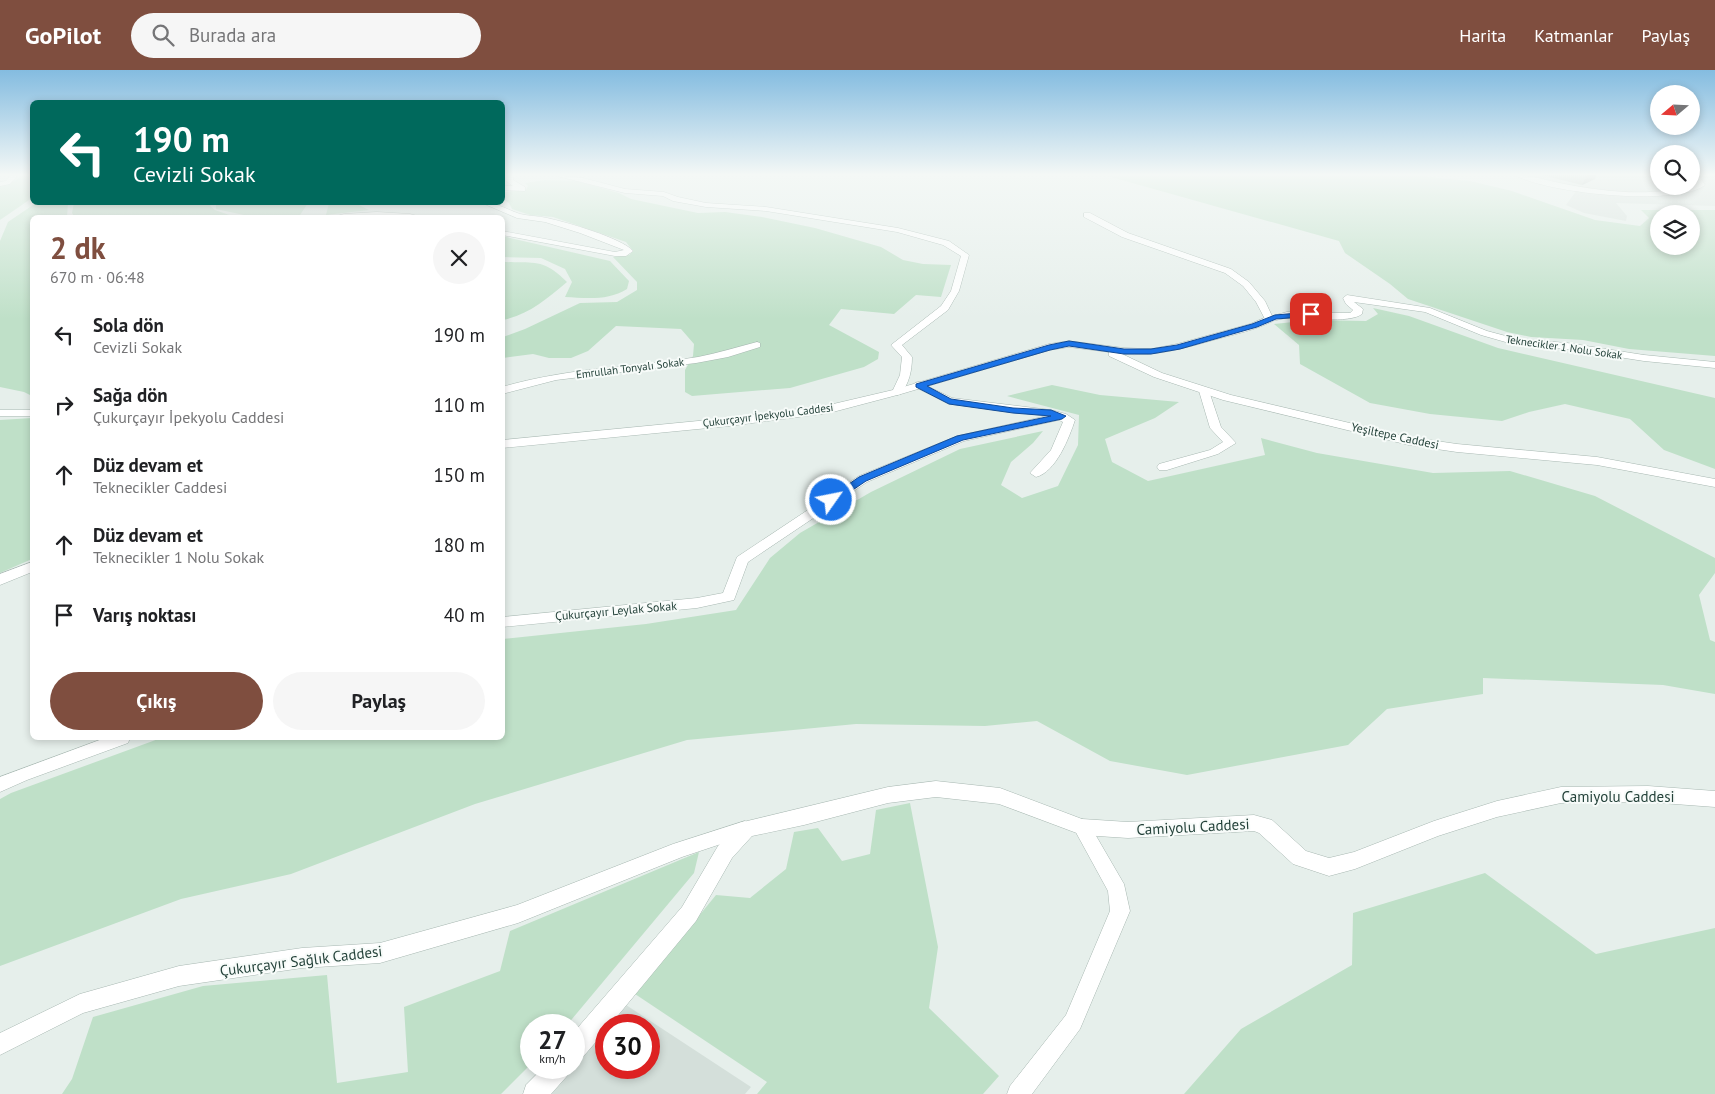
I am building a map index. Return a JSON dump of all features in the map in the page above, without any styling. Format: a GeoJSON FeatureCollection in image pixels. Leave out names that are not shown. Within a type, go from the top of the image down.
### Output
{"type":"FeatureCollection","features":[{"type":"Feature","properties":{"kind":"street"},"geometry":{"type":"LineString","coordinates":[[505,234],[615,254],[623,254],[629,251],[624,246],[555,223]]}},
{"type":"Feature","properties":{"kind":"street"},"geometry":{"type":"LineString","coordinates":[[853,223],[898,230],[929,238],[956,248],[965,255],[951,299],[945,308],[896,345],[906,357],[907,364],[907,372],[897,392]]}},
{"type":"Feature","properties":{"kind":"street"},"geometry":{"type":"LineString","coordinates":[[1086,346],[1151,352],[1254,326],[1269,319],[1260,301],[1246,284],[1228,271],[1125,235],[1102,223]]}},
{"type":"Feature","properties":{"kind":"street","name":"Teknecikler 1 Nolu Sokak"},"geometry":{"type":"LineString","coordinates":[[1269,319],[1287,315],[1350,316],[1357,314],[1358,309],[1347,298],[1355,298],[1389,306],[1427,310],[1484,333],[1516,342],[1567,346],[1644,358],[1715,365]]}},
{"type":"Feature","properties":{"kind":"street","name":"Çukurçayır İpekyolu Caddesi"},"geometry":{"type":"LineString","coordinates":[[505,444],[729,422],[829,409],[919,386],[1036,350],[1069,344],[1086,346]]}},
{"type":"Feature","properties":{"kind":"street","name":"Emrullah Tonyalı Sokak"},"geometry":{"type":"LineString","coordinates":[[505,390],[519,385],[617,367],[667,363],[725,355],[757,345]]}},
{"type":"Feature","properties":{"kind":"street","name":"Yeşiltepe Caddesi"},"geometry":{"type":"LineString","coordinates":[[1086,346],[1129,360],[1158,375],[1227,398],[1423,444],[1597,461],[1715,483]]}},
{"type":"Feature","properties":{"kind":"street"},"geometry":{"type":"LineString","coordinates":[[919,386],[949,401],[1051,413],[1069,420],[1060,447],[1049,463],[1036,473]]}},
{"type":"Feature","properties":{"kind":"street"},"geometry":{"type":"LineString","coordinates":[[1163,467],[1214,452],[1230,443],[1216,428],[1204,390]]}},
{"type":"Feature","properties":{"kind":"street"},"geometry":{"type":"LineString","coordinates":[[0,413],[30,413]]}},
{"type":"Feature","properties":{"kind":"street","name":"Çukurçayır Leylak Sokak"},"geometry":{"type":"LineString","coordinates":[[505,622],[697,603],[729,598],[742,560],[863,479],[961,438],[1062,416]]}},
{"type":"Feature","properties":{"kind":"street"},"geometry":{"type":"LineString","coordinates":[[0,580],[30,568]]}},
{"type":"Feature","properties":{"kind":"street"},"geometry":{"type":"LineString","coordinates":[[0,785],[21,775],[117,740]]}},
{"type":"Feature","properties":{"kind":"street","name":"Camiyolu Caddesi"},"geometry":{"type":"LineString","coordinates":[[746,828],[804,817],[888,795],[936,789],[1000,796],[1082,827],[1128,830],[1254,823],[1265,826],[1300,858],[1329,867],[1355,860],[1434,829],[1496,809],[1561,795],[1648,794],[1715,799]]}},
{"type":"Feature","properties":{"kind":"street"},"geometry":{"type":"LineString","coordinates":[[1018,1094],[1073,1022],[1120,911],[1117,890],[1082,827]]}},
{"type":"Feature","properties":{"kind":"street"},"geometry":{"type":"LineString","coordinates":[[585,1037],[689,914],[725,852],[746,828]]}},
{"type":"Feature","properties":{"kind":"street","name":"Çukurçayır Sağlık Caddesi"},"geometry":{"type":"LineString","coordinates":[[0,1044],[80,1004],[179,976],[302,958],[380,953],[518,914],[679,850],[746,828]]}},
{"type":"Feature","properties":{"kind":"street"},"geometry":{"type":"LineString","coordinates":[[535,1094],[549,1079]]}},
{"type":"Feature","properties":{"kind":"shaded area"},"geometry":{"type":"Polygon","coordinates":[[[623,1003],[640,1014],[614,1014],[623,1003]]]}},
{"type":"Feature","properties":{"kind":"shaded area"},"geometry":{"type":"Polygon","coordinates":[[[660,1027],[751,1087],[745,1094],[545,1094],[558,1079],[585,1079],[585,1048],[595,1036],[595,1079],[660,1079],[660,1027]]]}},
{"type":"Feature","properties":{"kind":"green space"},"geometry":{"type":"Polygon","coordinates":[[[8,223],[30,223],[30,395],[0,387],[0,241],[8,223]]]}},
{"type":"Feature","properties":{"kind":"green space"},"geometry":{"type":"Polygon","coordinates":[[[570,223],[790,223],[881,247],[903,260],[923,264],[951,265],[941,297],[916,295],[894,314],[841,309],[829,325],[879,352],[878,359],[864,367],[790,388],[692,396],[685,392],[685,370],[693,356],[694,344],[681,329],[616,326],[588,351],[571,358],[549,358],[533,354],[505,358],[505,336],[580,303],[617,302],[637,290],[637,282],[613,257],[629,255],[633,251],[626,242],[570,223]]]}},
{"type":"Feature","properties":{"kind":"green space"},"geometry":{"type":"Polygon","coordinates":[[[1274,223],[1616,223],[1640,226],[1644,223],[1650,223],[1650,255],[1700,255],[1700,223],[1715,223],[1715,356],[1629,349],[1583,340],[1531,337],[1507,332],[1408,299],[1345,253],[1339,241],[1274,223]]]}},
{"type":"Feature","properties":{"kind":"green space"},"geometry":{"type":"Polygon","coordinates":[[[505,237],[610,261],[629,281],[627,289],[605,297],[565,297],[572,282],[565,269],[541,258],[505,257],[505,237]]]}},
{"type":"Feature","properties":{"kind":"green space"},"geometry":{"type":"Polygon","coordinates":[[[505,262],[530,262],[545,265],[567,282],[529,310],[505,319],[505,262]]]}},
{"type":"Feature","properties":{"kind":"green space"},"geometry":{"type":"Polygon","coordinates":[[[1373,308],[1409,316],[1498,348],[1715,398],[1715,469],[1664,450],[1630,419],[1565,404],[1529,412],[1502,421],[1430,414],[1370,403],[1300,364],[1299,345],[1274,324],[1313,320],[1366,321],[1378,314],[1373,308]]]}},
{"type":"Feature","properties":{"kind":"green space"},"geometry":{"type":"Polygon","coordinates":[[[1052,385],[1100,395],[1179,402],[1155,418],[1105,439],[1112,462],[1148,481],[1265,455],[1261,438],[1317,453],[1433,473],[1510,471],[1595,496],[1715,558],[1715,573],[1699,595],[1710,640],[1715,642],[1715,694],[1663,685],[1483,678],[1483,694],[1387,709],[1348,745],[1187,775],[1110,761],[1037,721],[985,726],[856,724],[687,740],[475,804],[291,874],[181,899],[0,966],[0,799],[11,793],[156,740],[505,740],[505,639],[646,624],[736,610],[770,558],[800,533],[871,492],[960,449],[1043,431],[1033,443],[1011,462],[1001,485],[1022,498],[1058,486],[1078,445],[1079,415],[1007,396],[1052,385]]]}},
{"type":"Feature","properties":{"kind":"green space"},"geometry":{"type":"Polygon","coordinates":[[[30,418],[30,560],[0,573],[0,420],[30,418]]]}},
{"type":"Feature","properties":{"kind":"green space"},"geometry":{"type":"Polygon","coordinates":[[[910,803],[938,947],[929,1008],[999,1076],[983,1094],[757,1094],[767,1082],[635,994],[716,895],[750,898],[786,869],[794,832],[818,828],[842,861],[870,854],[876,810],[910,803]]]}},
{"type":"Feature","properties":{"kind":"green space"},"geometry":{"type":"Polygon","coordinates":[[[699,852],[694,873],[576,1014],[520,1014],[520,1075],[501,1094],[62,1094],[72,1079],[93,1017],[203,986],[327,975],[337,1083],[408,1072],[404,1007],[500,971],[510,931],[699,852]]]}},
{"type":"Feature","properties":{"kind":"green space"},"geometry":{"type":"Polygon","coordinates":[[[1485,873],[1596,954],[1715,928],[1715,1094],[1184,1094],[1241,1029],[1352,965],[1353,913],[1485,873]]]}},
{"type":"Feature","properties":{"kind":"route"},"geometry":{"type":"LineString","coordinates":[[831,500],[863,479],[961,438],[1062,416],[1051,413],[949,401],[919,386],[1049,347],[1069,344],[1124,351],[1151,352],[1178,347],[1254,326],[1275,317],[1311,314]]}}]}
